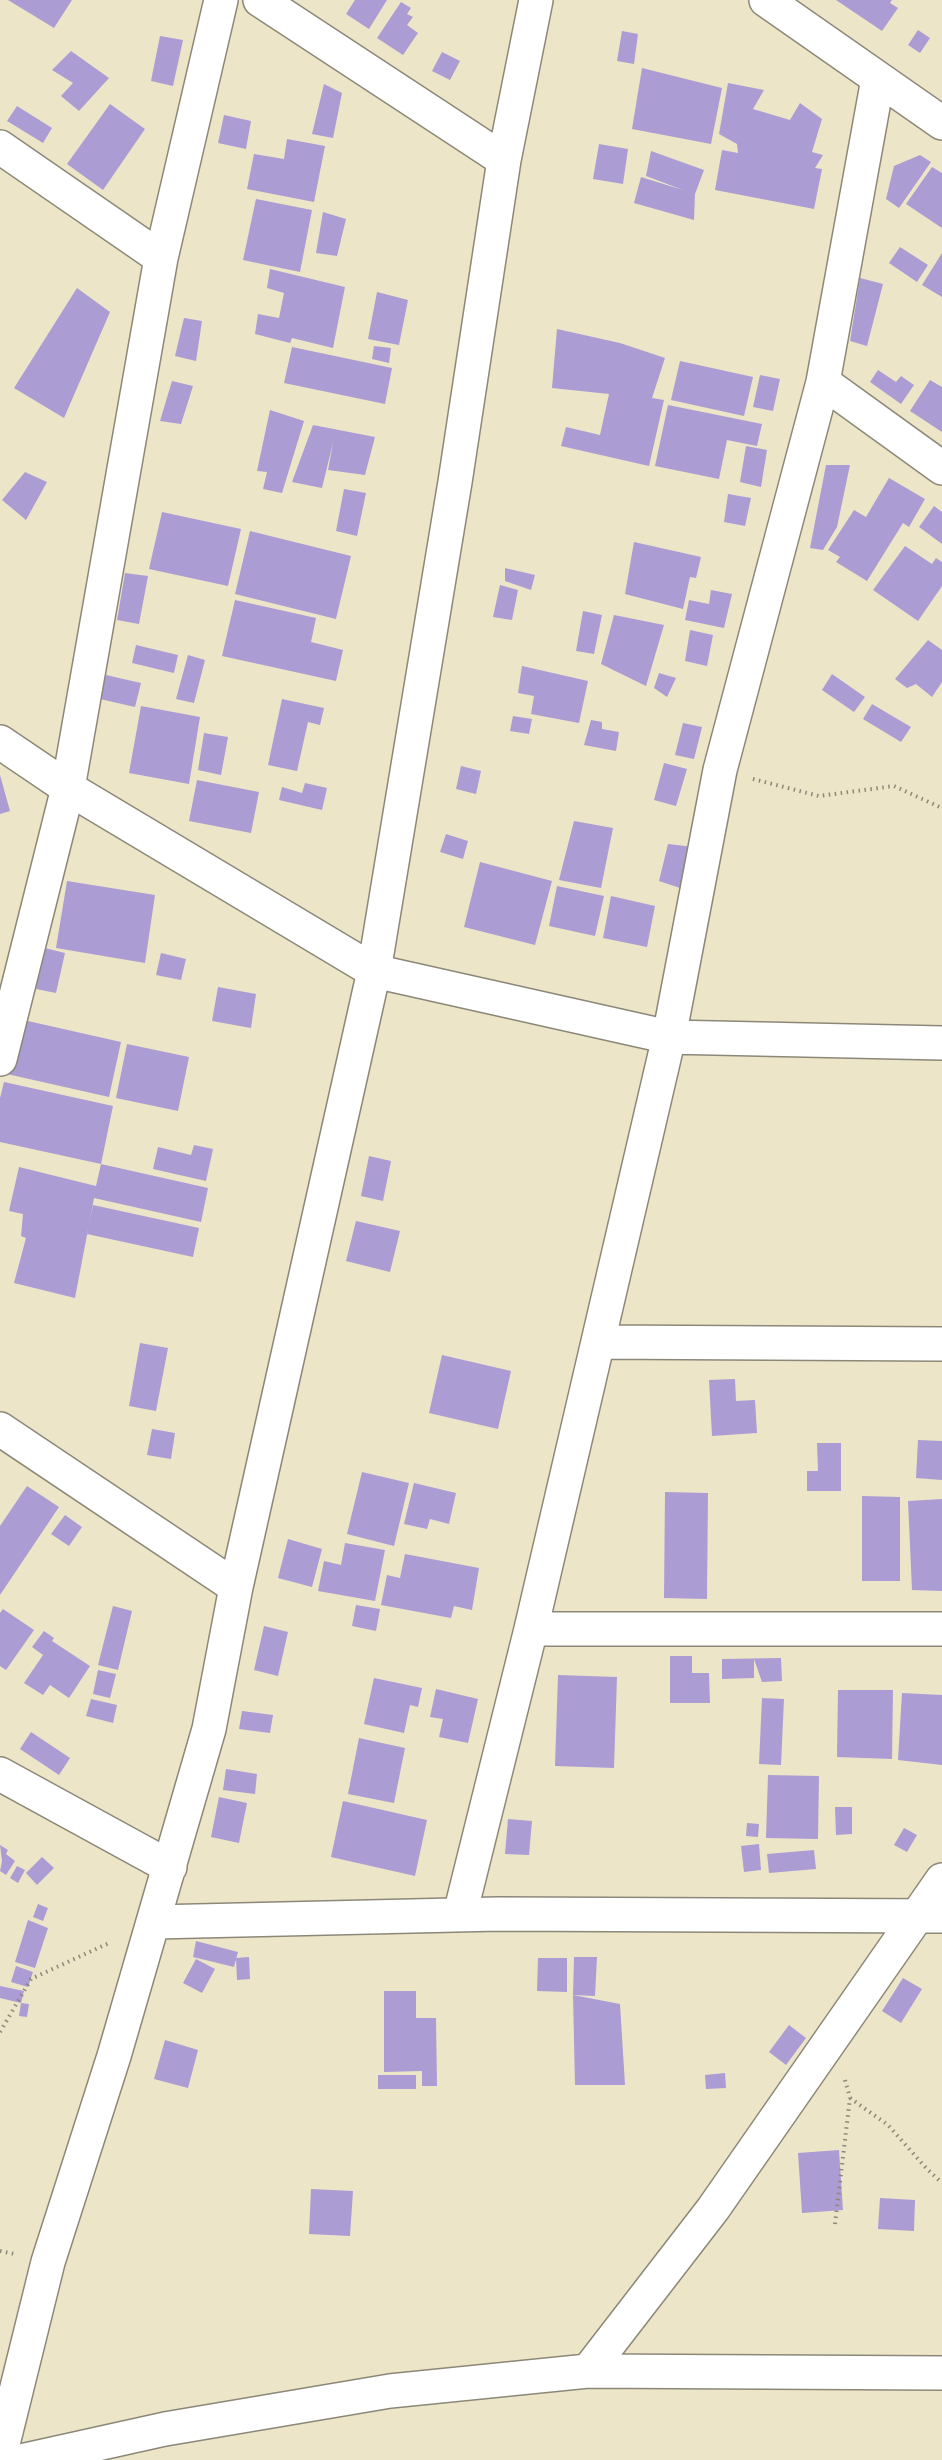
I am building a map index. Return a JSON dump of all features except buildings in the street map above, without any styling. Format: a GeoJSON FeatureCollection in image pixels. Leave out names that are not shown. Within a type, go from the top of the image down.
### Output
{"type":"FeatureCollection","features":[{"type":"Feature","properties":{"kind":"street"},"geometry":{"type":"LineString","coordinates":[[0,1059],[68,788],[161,258],[221,0]]}},
{"type":"Feature","properties":{"kind":"street"},"geometry":{"type":"LineString","coordinates":[[260,0],[504,160]]}},
{"type":"Feature","properties":{"kind":"street"},"geometry":{"type":"LineString","coordinates":[[0,2456],[48,2262],[114,2056],[209,1729],[236,1587],[374,971],[453,493],[504,160],[536,0]]}},
{"type":"Feature","properties":{"kind":"street"},"geometry":{"type":"LineString","coordinates":[[766,0],[942,123]]}},
{"type":"Feature","properties":{"kind":"street"},"geometry":{"type":"LineString","coordinates":[[460,1914],[531,1629],[669,1036],[720,770],[823,382],[879,79]]}},
{"type":"Feature","properties":{"kind":"street"},"geometry":{"type":"LineString","coordinates":[[0,147],[161,258]]}},
{"type":"Feature","properties":{"kind":"street"},"geometry":{"type":"LineString","coordinates":[[823,382],[942,468]]}},
{"type":"Feature","properties":{"kind":"street"},"geometry":{"type":"LineString","coordinates":[[0,742],[68,788],[374,971],[669,1036],[942,1043]]}},
{"type":"Feature","properties":{"kind":"street"},"geometry":{"type":"LineString","coordinates":[[598,1342],[942,1344]]}},
{"type":"Feature","properties":{"kind":"street"},"geometry":{"type":"LineString","coordinates":[[0,1429],[236,1587]]}},
{"type":"Feature","properties":{"kind":"street"},"geometry":{"type":"LineString","coordinates":[[531,1629],[942,1629]]}},
{"type":"Feature","properties":{"kind":"street"},"geometry":{"type":"LineString","coordinates":[[0,1774],[170,1867]]}},
{"type":"Feature","properties":{"kind":"street"},"geometry":{"type":"LineString","coordinates":[[588,2371],[713,2209],[833,2036],[929,1916],[942,1880]]}},
{"type":"Feature","properties":{"kind":"street"},"geometry":{"type":"LineString","coordinates":[[154,1922],[460,1914],[929,1916]]}},
{"type":"Feature","properties":{"kind":"street"},"geometry":{"type":"LineString","coordinates":[[25,2460],[165,2428],[390,2391],[588,2371],[942,2373]]}},
{"type":"Feature","properties":{"kind":"path"},"geometry":{"type":"LineString","coordinates":[[720,770],[819,796],[894,786],[942,808]]}},
{"type":"Feature","properties":{"kind":"path"},"geometry":{"type":"LineString","coordinates":[[0,2032],[30,1979],[154,1922]]}},
{"type":"Feature","properties":{"kind":"path"},"geometry":{"type":"LineString","coordinates":[[833,2036],[850,2098],[835,2224]]}},
{"type":"Feature","properties":{"kind":"path"},"geometry":{"type":"LineString","coordinates":[[850,2098],[888,2125],[942,2183]]}}]}
